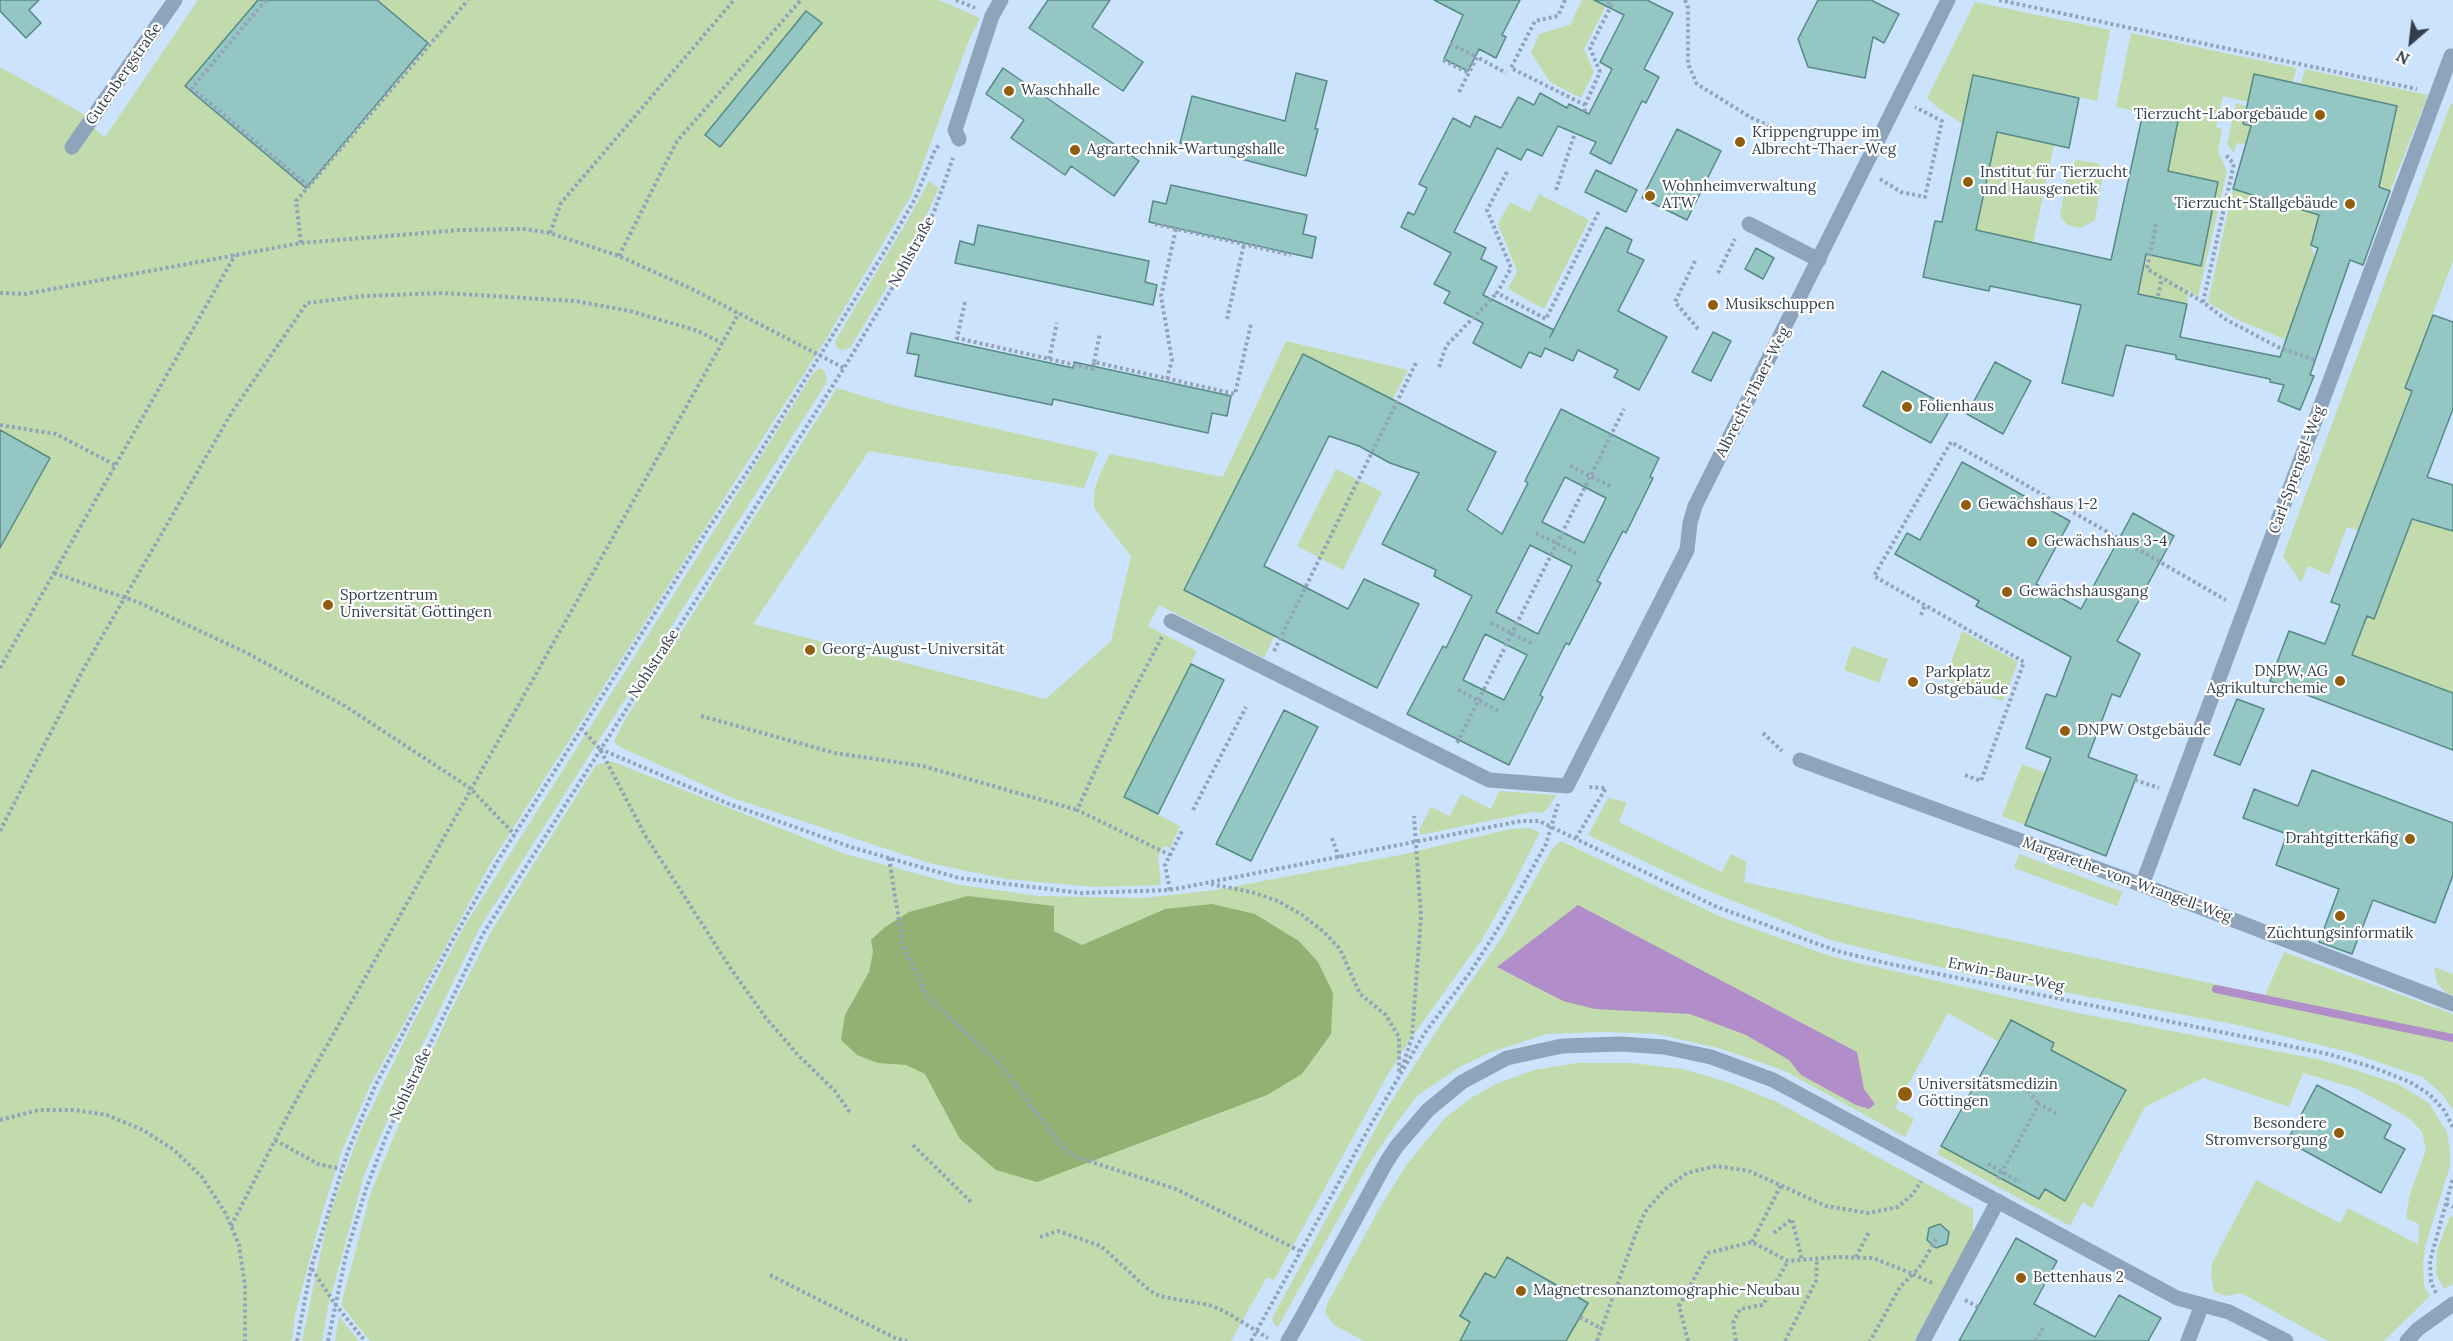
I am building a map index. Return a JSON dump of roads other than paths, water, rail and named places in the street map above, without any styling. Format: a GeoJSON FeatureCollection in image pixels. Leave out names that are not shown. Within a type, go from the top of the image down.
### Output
{"type":"FeatureCollection","features":[{"type":"Feature","properties":{"kind":"street","name":"Gutenbergstraße"},"geometry":{"type":"LineString","coordinates":[[72,147],[175,0]]}},
{"type":"Feature","properties":{"kind":"street"},"geometry":{"type":"LineString","coordinates":[[957,134],[992,16],[1001,0]]}},
{"type":"Feature","properties":{"kind":"street","name":"Albrecht-Thaer-Weg"},"geometry":{"type":"LineString","coordinates":[[1171,621],[1489,780],[1567,786],[1687,550],[1690,523],[1695,506],[1948,0]]}},
{"type":"Feature","properties":{"kind":"street","name":"Carl-Sprengel-Weg"},"geometry":{"type":"LineString","coordinates":[[2142,885],[2452,56]]}},
{"type":"Feature","properties":{"kind":"street"},"geometry":{"type":"LineString","coordinates":[[1749,224],[1819,260]]}},
{"type":"Feature","properties":{"kind":"street","name":"Margarethe-von-Wrangell-Weg"},"geometry":{"type":"LineString","coordinates":[[1794,758],[2142,885],[2453,1004]]}},
{"type":"Feature","properties":{"kind":"street"},"geometry":{"type":"LineString","coordinates":[[1288,1341],[1396,1146],[1428,1110],[1462,1082],[1508,1058],[1562,1046],[1621,1044],[1664,1047],[1711,1057],[1773,1080],[2177,1298],[2229,1312],[2286,1341]]}},
{"type":"Feature","properties":{"kind":"street"},"geometry":{"type":"LineString","coordinates":[[1923,1341],[1993,1199]]}},
{"type":"Feature","properties":{"kind":"street"},"geometry":{"type":"LineString","coordinates":[[2188,1341],[2202,1305]]}},
{"type":"Feature","properties":{"kind":"street"},"geometry":{"type":"LineString","coordinates":[[2407,1341],[2418,1329],[2448,1306]]}},
{"type":"Feature","properties":{"kind":"waterway"},"geometry":{"type":"LineString","coordinates":[[2216,989],[2453,1038]]}},
{"type":"Feature","properties":{"kind":"place","name":"Waschhalle"},"geometry":{"type":"Point","coordinates":[1009,91]}},
{"type":"Feature","properties":{"kind":"place","name":"Tierzucht-Laborgebäude"},"geometry":{"type":"Point","coordinates":[2320,115]}},
{"type":"Feature","properties":{"kind":"place","name":"Krippengruppe im Albrecht-Thaer-Weg"},"geometry":{"type":"Point","coordinates":[1740,142]}},
{"type":"Feature","properties":{"kind":"place","name":"Agrartechnik-Wartungshalle"},"geometry":{"type":"Point","coordinates":[1075,150]}},
{"type":"Feature","properties":{"kind":"place","name":"Institut für Tierzucht und Hausgenetik"},"geometry":{"type":"Point","coordinates":[1968,182]}},
{"type":"Feature","properties":{"kind":"place","name":"Wohnheimverwaltung ATW"},"geometry":{"type":"Point","coordinates":[1650,196]}},
{"type":"Feature","properties":{"kind":"place","name":"Tierzucht-Stallgebäude"},"geometry":{"type":"Point","coordinates":[2350,204]}},
{"type":"Feature","properties":{"kind":"place","name":"Musikschuppen"},"geometry":{"type":"Point","coordinates":[1713,305]}},
{"type":"Feature","properties":{"kind":"place","name":"Folienhaus"},"geometry":{"type":"Point","coordinates":[1907,407]}},
{"type":"Feature","properties":{"kind":"place","name":"Gewächshaus 1-2"},"geometry":{"type":"Point","coordinates":[1966,505]}},
{"type":"Feature","properties":{"kind":"place","name":"Gewächshaus 3-4"},"geometry":{"type":"Point","coordinates":[2032,542]}},
{"type":"Feature","properties":{"kind":"place","name":"Gewächshausgang"},"geometry":{"type":"Point","coordinates":[2007,592]}},
{"type":"Feature","properties":{"kind":"place","name":"Sportzentrum Universität Göttingen"},"geometry":{"type":"Point","coordinates":[328,605]}},
{"type":"Feature","properties":{"kind":"place","name":"Georg-August-Universität"},"geometry":{"type":"Point","coordinates":[810,650]}},
{"type":"Feature","properties":{"kind":"place","name":"DNPW, AG Agrikulturchemie"},"geometry":{"type":"Point","coordinates":[2340,681]}},
{"type":"Feature","properties":{"kind":"place","name":"Parkplatz Ostgebäude"},"geometry":{"type":"Point","coordinates":[1913,682]}},
{"type":"Feature","properties":{"kind":"place","name":"DNPW Ostgebäude"},"geometry":{"type":"Point","coordinates":[2065,731]}},
{"type":"Feature","properties":{"kind":"place","name":"Drahtgitterkäfig"},"geometry":{"type":"Point","coordinates":[2410,839]}},
{"type":"Feature","properties":{"kind":"place","name":"Züchtungsinformatik"},"geometry":{"type":"Point","coordinates":[2340,916]}},
{"type":"Feature","properties":{"kind":"place","name":"Universitätsmedizin Göttingen"},"geometry":{"type":"Point","coordinates":[1905,1094]}},
{"type":"Feature","properties":{"kind":"place","name":"Besondere Stromversorgung"},"geometry":{"type":"Point","coordinates":[2339,1133]}},
{"type":"Feature","properties":{"kind":"place","name":"Bettenhaus 2"},"geometry":{"type":"Point","coordinates":[2021,1278]}},
{"type":"Feature","properties":{"kind":"place","name":"Magnetresonanztomographie-Neubau"},"geometry":{"type":"Point","coordinates":[1521,1291]}}]}
